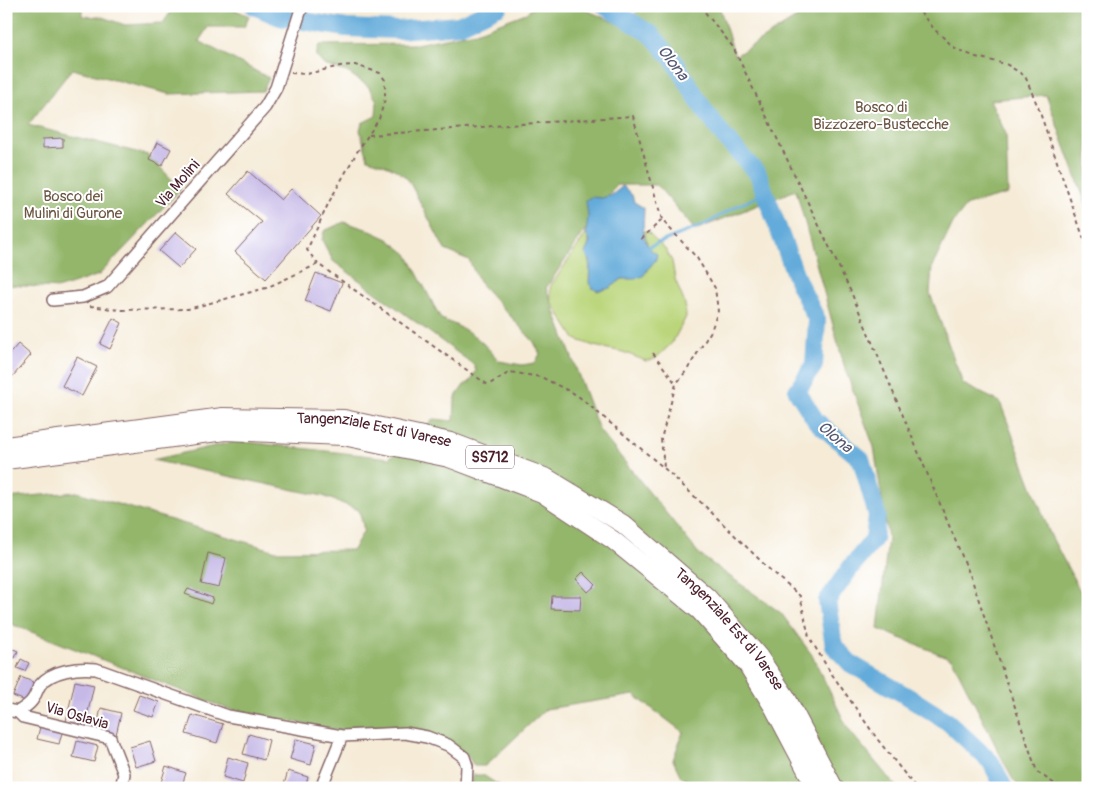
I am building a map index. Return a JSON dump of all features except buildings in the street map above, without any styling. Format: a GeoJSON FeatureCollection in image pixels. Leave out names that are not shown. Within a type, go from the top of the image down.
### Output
{"type":"FeatureCollection","features":[{"type":"Feature","properties":{"kind":"highway","name":"Tangenziale Est di Varese"},"geometry":{"type":"LineString","coordinates":[[6,446],[223,417],[344,419],[451,442],[547,478],[623,524],[707,597],[759,657],[770,673],[786,698],[834,788]]}},
{"type":"Feature","properties":{"kind":"highway","name":"Tangenziale Est di Varese"},"geometry":{"type":"LineString","coordinates":[[6,460],[225,430],[343,436],[449,458],[542,493],[613,540],[700,611],[747,664],[774,708],[816,788]]}},
{"type":"Feature","properties":{"kind":"street","name":"Via Molini"},"geometry":{"type":"LineString","coordinates":[[53,300],[83,297],[107,287],[265,108],[282,72],[302,6]]}},
{"type":"Feature","properties":{"kind":"street"},"geometry":{"type":"LineString","coordinates":[[6,710],[18,712],[32,702],[39,686],[46,679],[70,669],[96,669],[228,716],[342,736],[405,733],[427,737],[448,745],[464,757],[467,766],[466,788]]}},
{"type":"Feature","properties":{"kind":"street","name":"Via Oslavia"},"geometry":{"type":"LineString","coordinates":[[18,712],[23,717],[110,738],[124,774],[121,788]]}},
{"type":"Feature","properties":{"kind":"street"},"geometry":{"type":"LineString","coordinates":[[321,788],[342,736]]}},
{"type":"Feature","properties":{"kind":"path"},"geometry":{"type":"LineString","coordinates":[[700,6],[734,47],[851,292],[972,580],[1037,772],[1061,788]]}},
{"type":"Feature","properties":{"kind":"path"},"geometry":{"type":"LineString","coordinates":[[915,6],[935,30],[956,49],[976,57],[1006,64],[1025,76],[1038,107],[1088,251]]}},
{"type":"Feature","properties":{"kind":"path"},"geometry":{"type":"LineString","coordinates":[[282,72],[307,74],[340,66],[355,66],[380,73],[386,80],[385,99],[379,119],[357,152],[329,202],[307,250],[318,264],[488,385],[510,372],[541,377],[578,395],[664,468],[772,572],[800,596],[809,638],[878,740],[916,788]]}},
{"type":"Feature","properties":{"kind":"path"},"geometry":{"type":"LineString","coordinates":[[369,135],[633,116],[662,220],[697,258],[715,288],[718,311],[711,332],[676,384],[661,439],[664,468]]}},
{"type":"Feature","properties":{"kind":"path"},"geometry":{"type":"LineString","coordinates":[[641,239],[662,220]]}},
{"type":"Feature","properties":{"kind":"path"},"geometry":{"type":"LineString","coordinates":[[82,304],[120,310],[188,309],[266,288],[318,264]]}},
{"type":"Feature","properties":{"kind":"path"},"geometry":{"type":"LineString","coordinates":[[653,353],[676,384]]}},
{"type":"Feature","properties":{"kind":"green space","name":"Bosco dei Mulini di Gurone"},"geometry":{"type":"Polygon","coordinates":[[[6,6],[82,6],[82,16],[102,17],[125,25],[163,23],[175,6],[227,6],[249,16],[244,27],[208,27],[199,41],[269,78],[263,91],[169,94],[72,69],[28,125],[148,155],[181,189],[99,275],[60,288],[6,285],[6,6]]]}},
{"type":"Feature","properties":{"kind":"green space","name":"Bosco di Bizzozero-Bustecche"},"geometry":{"type":"Polygon","coordinates":[[[535,6],[577,6],[621,25],[644,6],[719,6],[735,56],[816,6],[1088,6],[1088,209],[1046,95],[990,100],[1006,134],[1008,194],[967,205],[953,223],[932,267],[930,293],[963,384],[1000,402],[1050,534],[1088,606],[1088,788],[1020,788],[1012,778],[952,659],[878,629],[888,538],[874,447],[845,369],[796,190],[695,230],[657,185],[616,185],[546,288],[599,430],[700,555],[781,613],[812,655],[848,729],[897,788],[703,788],[681,777],[673,760],[683,732],[634,695],[546,709],[485,766],[474,766],[468,756],[450,743],[339,731],[228,709],[6,622],[6,498],[77,492],[276,551],[353,550],[364,530],[359,510],[323,496],[152,460],[237,441],[389,458],[434,419],[454,421],[455,400],[464,385],[470,382],[476,371],[474,365],[333,261],[322,240],[324,231],[344,222],[388,239],[407,254],[441,319],[473,335],[499,361],[522,365],[535,363],[540,354],[534,342],[479,282],[469,260],[445,250],[409,181],[395,170],[368,159],[360,130],[362,123],[376,116],[377,101],[368,86],[347,72],[324,65],[316,56],[319,45],[416,44],[476,32],[526,13],[535,6]]]}},
{"type":"Feature","properties":{"kind":"green space"},"geometry":{"type":"Polygon","coordinates":[[[644,231],[648,232],[665,249],[672,261],[675,279],[685,304],[686,317],[672,343],[655,359],[646,361],[623,352],[594,346],[575,339],[551,301],[550,287],[586,234],[589,241],[587,255],[590,271],[610,288],[622,279],[648,271],[649,266],[656,259],[648,247],[644,231]]]}},
{"type":"Feature","properties":{"kind":"green space"},"geometry":{"type":"Polygon","coordinates":[[[473,775],[483,775],[503,788],[471,788],[473,775]]]}},
{"type":"Feature","properties":{"kind":"water"},"geometry":{"type":"Polygon","coordinates":[[[623,186],[632,195],[634,202],[644,208],[644,237],[649,247],[657,254],[656,259],[643,276],[635,279],[622,279],[610,288],[598,291],[592,288],[589,283],[590,262],[585,253],[590,242],[586,234],[588,216],[586,200],[591,197],[602,198],[612,195],[623,186]]]}},
{"type":"Feature","properties":{"kind":"waterway","name":"Olona"},"geometry":{"type":"LineString","coordinates":[[254,6],[280,17],[346,28],[397,30],[459,25],[499,6]]}},
{"type":"Feature","properties":{"kind":"waterway","name":"Olona"},"geometry":{"type":"LineString","coordinates":[[605,6],[651,34],[675,62],[703,108],[725,138],[758,174],[798,282],[817,320],[814,365],[797,391],[816,421],[861,459],[877,515],[874,539],[827,601],[834,646],[851,664],[948,722],[991,762],[1004,788]]}},
{"type":"Feature","properties":{"kind":"waterway"},"geometry":{"type":"LineString","coordinates":[[305,21],[310,7]]}},
{"type":"Feature","properties":{"kind":"waterway"},"geometry":{"type":"LineString","coordinates":[[648,247],[706,224],[737,206],[765,193]]}}]}
